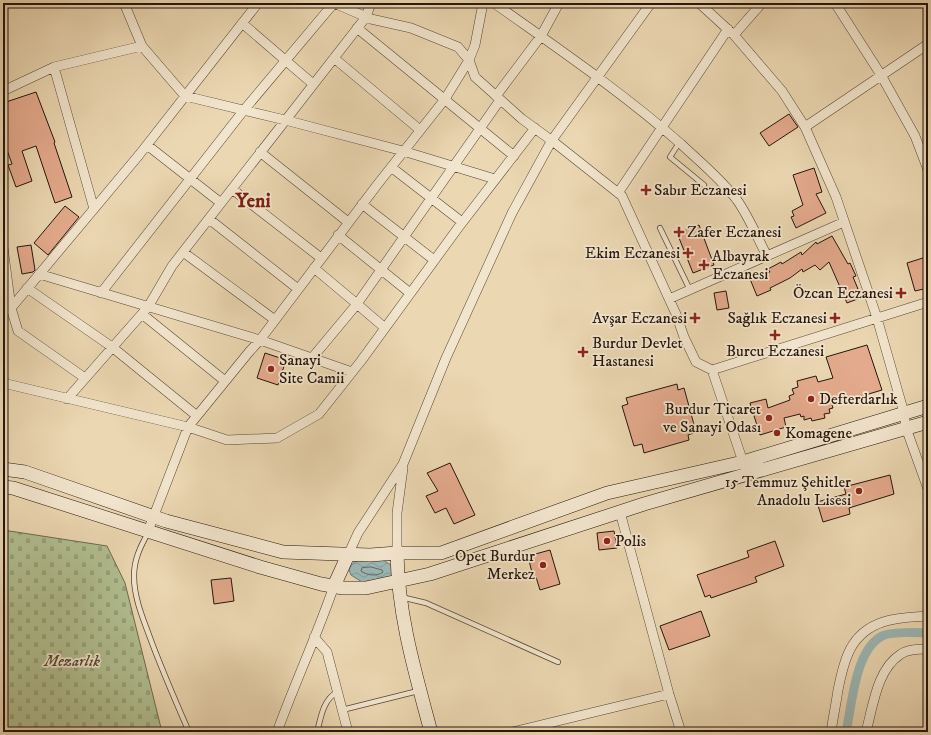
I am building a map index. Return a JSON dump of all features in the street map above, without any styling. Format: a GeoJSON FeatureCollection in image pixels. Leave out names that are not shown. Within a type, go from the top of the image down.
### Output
{"type":"FeatureCollection","features":[{"type":"Feature","properties":{"kind":"main road"},"geometry":{"type":"LineString","coordinates":[[3,469],[25,472],[154,517],[283,552],[348,555],[370,555],[397,552],[441,553],[607,494],[743,462],[928,406]]}},
{"type":"Feature","properties":{"kind":"main road"},"geometry":{"type":"LineString","coordinates":[[3,487],[13,488],[260,567],[334,586],[353,589],[366,588],[398,581],[449,568],[620,512],[928,422]]}},
{"type":"Feature","properties":{"kind":"main road"},"geometry":{"type":"LineString","coordinates":[[397,552],[398,581],[407,642],[431,732]]}},
{"type":"Feature","properties":{"kind":"main road"},"geometry":{"type":"LineString","coordinates":[[334,586],[348,555]]}},
{"type":"Feature","properties":{"kind":"street"},"geometry":{"type":"LineString","coordinates":[[124,3],[142,46],[185,96],[286,120],[403,151],[496,179]]}},
{"type":"Feature","properties":{"kind":"street"},"geometry":{"type":"LineString","coordinates":[[11,308],[147,145],[258,3]]}},
{"type":"Feature","properties":{"kind":"street"},"geometry":{"type":"LineString","coordinates":[[101,293],[244,110],[334,3],[366,17],[411,28],[458,47],[469,60],[475,77],[498,98],[522,119],[552,140],[622,196],[696,362],[712,370],[928,302]]}},
{"type":"Feature","properties":{"kind":"street"},"geometry":{"type":"LineString","coordinates":[[67,398],[145,310],[172,266],[366,17],[371,3]]}},
{"type":"Feature","properties":{"kind":"street"},"geometry":{"type":"LineString","coordinates":[[148,531],[188,427],[260,340],[348,222],[445,99],[469,60],[475,44],[483,3]]}},
{"type":"Feature","properties":{"kind":"street"},"geometry":{"type":"LineString","coordinates":[[494,3],[598,77],[680,143],[714,175],[735,198],[745,212],[767,256]]}},
{"type":"Feature","properties":{"kind":"street"},"geometry":{"type":"LineString","coordinates":[[312,358],[357,304],[480,128],[498,98],[541,36],[559,3]]}},
{"type":"Feature","properties":{"kind":"street"},"geometry":{"type":"LineString","coordinates":[[348,555],[358,533],[403,464],[446,358],[509,220],[552,140],[651,3]]}},
{"type":"Feature","properties":{"kind":"street"},"geometry":{"type":"LineString","coordinates":[[700,3],[731,32],[782,91],[805,127],[836,197],[877,318],[904,413],[906,428],[928,489]]}},
{"type":"Feature","properties":{"kind":"street"},"geometry":{"type":"LineString","coordinates":[[618,193],[662,127],[731,32],[762,3]]}},
{"type":"Feature","properties":{"kind":"street"},"geometry":{"type":"LineString","coordinates":[[835,3],[881,75],[915,136],[928,170]]}},
{"type":"Feature","properties":{"kind":"street"},"geometry":{"type":"LineString","coordinates":[[242,23],[313,84]]}},
{"type":"Feature","properties":{"kind":"street"},"geometry":{"type":"LineString","coordinates":[[357,28],[514,156]]}},
{"type":"Feature","properties":{"kind":"street"},"geometry":{"type":"LineString","coordinates":[[805,127],[928,44]]}},
{"type":"Feature","properties":{"kind":"street"},"geometry":{"type":"LineString","coordinates":[[3,91],[54,67],[142,46]]}},
{"type":"Feature","properties":{"kind":"street"},"geometry":{"type":"LineString","coordinates":[[334,58],[420,130]]}},
{"type":"Feature","properties":{"kind":"street"},"geometry":{"type":"LineString","coordinates":[[54,67],[94,209]]}},
{"type":"Feature","properties":{"kind":"street"},"geometry":{"type":"LineString","coordinates":[[3,384],[188,427],[227,440],[278,438],[319,414],[385,328],[462,222],[535,128]]}},
{"type":"Feature","properties":{"kind":"street"},"geometry":{"type":"LineString","coordinates":[[147,145],[221,203]]}},
{"type":"Feature","properties":{"kind":"street"},"geometry":{"type":"LineString","coordinates":[[260,152],[348,222]]}},
{"type":"Feature","properties":{"kind":"street"},"geometry":{"type":"LineString","coordinates":[[391,167],[462,222]]}},
{"type":"Feature","properties":{"kind":"street"},"geometry":{"type":"LineString","coordinates":[[232,189],[321,258]]}},
{"type":"Feature","properties":{"kind":"street"},"geometry":{"type":"LineString","coordinates":[[362,204],[434,260]]}},
{"type":"Feature","properties":{"kind":"street"},"geometry":{"type":"LineString","coordinates":[[209,219],[298,289]]}},
{"type":"Feature","properties":{"kind":"street"},"geometry":{"type":"LineString","coordinates":[[669,299],[844,222]]}},
{"type":"Feature","properties":{"kind":"street"},"geometry":{"type":"LineString","coordinates":[[338,236],[410,294]]}},
{"type":"Feature","properties":{"kind":"street"},"geometry":{"type":"LineString","coordinates":[[3,247],[11,308],[18,331],[85,378]]}},
{"type":"Feature","properties":{"kind":"street"},"geometry":{"type":"LineString","coordinates":[[183,252],[275,320]]}},
{"type":"Feature","properties":{"kind":"street"},"geometry":{"type":"LineString","coordinates":[[314,268],[385,328]]}},
{"type":"Feature","properties":{"kind":"street"},"geometry":{"type":"LineString","coordinates":[[39,274],[101,293],[145,310],[260,340],[352,372]]}},
{"type":"Feature","properties":{"kind":"street"},"geometry":{"type":"LineString","coordinates":[[27,288],[112,347],[197,416]]}},
{"type":"Feature","properties":{"kind":"street"},"geometry":{"type":"LineString","coordinates":[[145,310],[225,381]]}},
{"type":"Feature","properties":{"kind":"street"},"geometry":{"type":"LineString","coordinates":[[712,370],[743,462]]}},
{"type":"Feature","properties":{"kind":"street"},"geometry":{"type":"LineString","coordinates":[[397,552],[397,513],[403,464]]}},
{"type":"Feature","properties":{"kind":"street"},"geometry":{"type":"LineString","coordinates":[[620,512],[669,694],[681,732]]}},
{"type":"Feature","properties":{"kind":"street"},"geometry":{"type":"LineString","coordinates":[[277,732],[314,637],[322,621],[334,586]]}},
{"type":"Feature","properties":{"kind":"street"},"geometry":{"type":"LineString","coordinates":[[831,732],[842,667],[851,647],[858,638],[870,628],[882,622],[897,618],[928,616]]}},
{"type":"Feature","properties":{"kind":"street"},"geometry":{"type":"LineString","coordinates":[[314,637],[327,652],[348,732]]}},
{"type":"Feature","properties":{"kind":"street"},"geometry":{"type":"LineString","coordinates":[[866,732],[879,683],[889,664],[902,653],[917,649],[928,649]]}},
{"type":"Feature","properties":{"kind":"street"},"geometry":{"type":"LineString","coordinates":[[512,732],[669,694]]}},
{"type":"Feature","properties":{"kind":"lane"},"geometry":{"type":"LineString","coordinates":[[680,143],[670,156],[704,185]]}},
{"type":"Feature","properties":{"kind":"lane"},"geometry":{"type":"LineString","coordinates":[[660,228],[690,290]]}},
{"type":"Feature","properties":{"kind":"lane"},"geometry":{"type":"LineString","coordinates":[[148,531],[138,550],[134,567],[134,587],[136,598],[158,659],[189,732]]}},
{"type":"Feature","properties":{"kind":"lane"},"geometry":{"type":"LineString","coordinates":[[400,596],[433,605],[558,662]]}},
{"type":"Feature","properties":{"kind":"lane"},"geometry":{"type":"LineString","coordinates":[[342,710],[420,690]]}},
{"type":"Feature","properties":{"kind":"lane"},"geometry":{"type":"LineString","coordinates":[[317,732],[326,702],[337,692]]}},
{"type":"Feature","properties":{"kind":"green space","name":"Mezarlık"},"geometry":{"type":"Polygon","coordinates":[[[3,530],[107,546],[125,583],[162,732],[3,732],[3,530]]]}},
{"type":"Feature","properties":{"kind":"water"},"geometry":{"type":"Polygon","coordinates":[[[365,559],[379,559],[389,564],[394,569],[395,572],[391,579],[362,582],[351,575],[349,570],[357,561],[365,559]]]}},
{"type":"Feature","properties":{"kind":"building"},"geometry":{"type":"Polygon","coordinates":[[[36,92],[55,142],[54,143],[72,197],[55,203],[36,146],[22,151],[32,181],[16,187],[8,165],[12,164],[3,139],[3,103],[36,92]]]}},
{"type":"Feature","properties":{"kind":"building"},"geometry":{"type":"Polygon","coordinates":[[[789,114],[798,127],[769,146],[760,133],[789,114]]]}},
{"type":"Feature","properties":{"kind":"building"},"geometry":{"type":"Polygon","coordinates":[[[814,168],[822,192],[816,194],[826,213],[796,228],[791,217],[794,216],[792,211],[803,205],[793,175],[814,168]]]}},
{"type":"Feature","properties":{"kind":"building"},"geometry":{"type":"Polygon","coordinates":[[[65,206],[79,217],[48,255],[34,243],[65,206]]]}},
{"type":"Feature","properties":{"kind":"building"},"geometry":{"type":"Polygon","coordinates":[[[699,225],[714,265],[693,273],[677,233],[699,225]]]}},
{"type":"Feature","properties":{"kind":"building"},"geometry":{"type":"Polygon","coordinates":[[[832,236],[848,264],[850,263],[856,276],[853,277],[860,298],[847,303],[829,262],[820,270],[815,265],[803,272],[802,269],[790,278],[770,288],[771,290],[757,296],[750,279],[770,272],[768,269],[781,262],[782,264],[801,252],[802,255],[816,242],[817,244],[832,236]]]}},
{"type":"Feature","properties":{"kind":"building"},"geometry":{"type":"Polygon","coordinates":[[[31,245],[35,270],[33,272],[22,274],[17,247],[31,245]]]}},
{"type":"Feature","properties":{"kind":"building"},"geometry":{"type":"Polygon","coordinates":[[[926,257],[928,264],[928,288],[915,291],[907,263],[926,257]]]}},
{"type":"Feature","properties":{"kind":"building"},"geometry":{"type":"Polygon","coordinates":[[[726,291],[729,308],[717,310],[714,293],[726,291]]]}},
{"type":"Feature","properties":{"kind":"building"},"geometry":{"type":"Polygon","coordinates":[[[867,345],[882,390],[832,405],[833,408],[829,409],[830,413],[824,414],[825,418],[812,421],[811,418],[804,420],[804,416],[801,417],[800,414],[784,418],[786,427],[760,435],[750,403],[766,399],[768,408],[790,400],[789,396],[794,394],[792,389],[798,387],[797,381],[816,376],[818,382],[833,378],[826,357],[867,345]]]}},
{"type":"Feature","properties":{"kind":"building","name":"Sanayi Site Camii"},"geometry":{"type":"Polygon","coordinates":[[[265,353],[286,360],[278,385],[257,378],[265,353]]]}},
{"type":"Feature","properties":{"kind":"building"},"geometry":{"type":"Polygon","coordinates":[[[677,384],[678,390],[684,388],[696,432],[688,435],[689,440],[644,453],[642,444],[634,446],[622,406],[628,404],[626,398],[677,384]]]}},
{"type":"Feature","properties":{"kind":"building"},"geometry":{"type":"Polygon","coordinates":[[[450,463],[475,515],[454,524],[446,508],[435,513],[426,496],[438,491],[427,473],[450,463]]]}},
{"type":"Feature","properties":{"kind":"building"},"geometry":{"type":"Polygon","coordinates":[[[890,475],[894,494],[849,508],[850,514],[823,522],[817,502],[846,494],[844,487],[890,475]]]}},
{"type":"Feature","properties":{"kind":"building","name":"Polis"},"geometry":{"type":"Polygon","coordinates":[[[614,531],[617,548],[599,550],[597,533],[614,531]]]}},
{"type":"Feature","properties":{"kind":"building"},"geometry":{"type":"Polygon","coordinates":[[[775,541],[784,566],[755,577],[757,582],[711,598],[710,595],[705,597],[697,575],[749,557],[747,551],[775,541]]]}},
{"type":"Feature","properties":{"kind":"building"},"geometry":{"type":"Polygon","coordinates":[[[550,550],[560,584],[540,590],[536,577],[533,577],[528,556],[550,550]]]}},
{"type":"Feature","properties":{"kind":"building"},"geometry":{"type":"Polygon","coordinates":[[[231,578],[234,601],[214,604],[211,580],[231,578]]]}},
{"type":"Feature","properties":{"kind":"building"},"geometry":{"type":"Polygon","coordinates":[[[701,611],[710,636],[669,650],[660,626],[701,611]]]}},
{"type":"Feature","properties":{"kind":"waterway"},"geometry":{"type":"LineString","coordinates":[[846,732],[860,665],[873,643],[882,636],[891,634],[911,632],[928,633]]}},
{"type":"Feature","properties":{"kind":"place","name":"Sabır Eczanesi"},"geometry":{"type":"Point","coordinates":[646,190]}},
{"type":"Feature","properties":{"kind":"place","name":"Zafer Eczanesi"},"geometry":{"type":"Point","coordinates":[679,232]}},
{"type":"Feature","properties":{"kind":"place","name":"Ekim Eczanesi"},"geometry":{"type":"Point","coordinates":[688,253]}},
{"type":"Feature","properties":{"kind":"place","name":"Albayrak Eczanesi"},"geometry":{"type":"Point","coordinates":[704,265]}},
{"type":"Feature","properties":{"kind":"place","name":"Özcan Eczanesi"},"geometry":{"type":"Point","coordinates":[901,293]}},
{"type":"Feature","properties":{"kind":"place","name":"Avşar Eczanesi"},"geometry":{"type":"Point","coordinates":[695,318]}},
{"type":"Feature","properties":{"kind":"place","name":"Sağlık Eczanesi"},"geometry":{"type":"Point","coordinates":[835,318]}},
{"type":"Feature","properties":{"kind":"place","name":"Burcu Eczanesi"},"geometry":{"type":"Point","coordinates":[775,335]}},
{"type":"Feature","properties":{"kind":"place","name":"Burdur Devlet Hastanesi"},"geometry":{"type":"Point","coordinates":[583,352]}},
{"type":"Feature","properties":{"kind":"place","name":"Sanayi Site Camii"},"geometry":{"type":"Point","coordinates":[271,369]}},
{"type":"Feature","properties":{"kind":"place","name":"Defterdarlık"},"geometry":{"type":"Point","coordinates":[811,399]}},
{"type":"Feature","properties":{"kind":"place","name":"Burdur Ticaret ve Sanayi Odası"},"geometry":{"type":"Point","coordinates":[769,418]}},
{"type":"Feature","properties":{"kind":"place","name":"Komagene"},"geometry":{"type":"Point","coordinates":[777,433]}},
{"type":"Feature","properties":{"kind":"place","name":"15 Temmuz Şehitler Anadolu Lisesi"},"geometry":{"type":"Point","coordinates":[859,491]}},
{"type":"Feature","properties":{"kind":"place","name":"Polis"},"geometry":{"type":"Point","coordinates":[607,541]}},
{"type":"Feature","properties":{"kind":"place","name":"Opet Burdur Merkez"},"geometry":{"type":"Point","coordinates":[543,565]}},
{"type":"Feature","properties":{"kind":"district","name":"Yeni"},"geometry":{"type":"Point","coordinates":[253,201]}}]}
